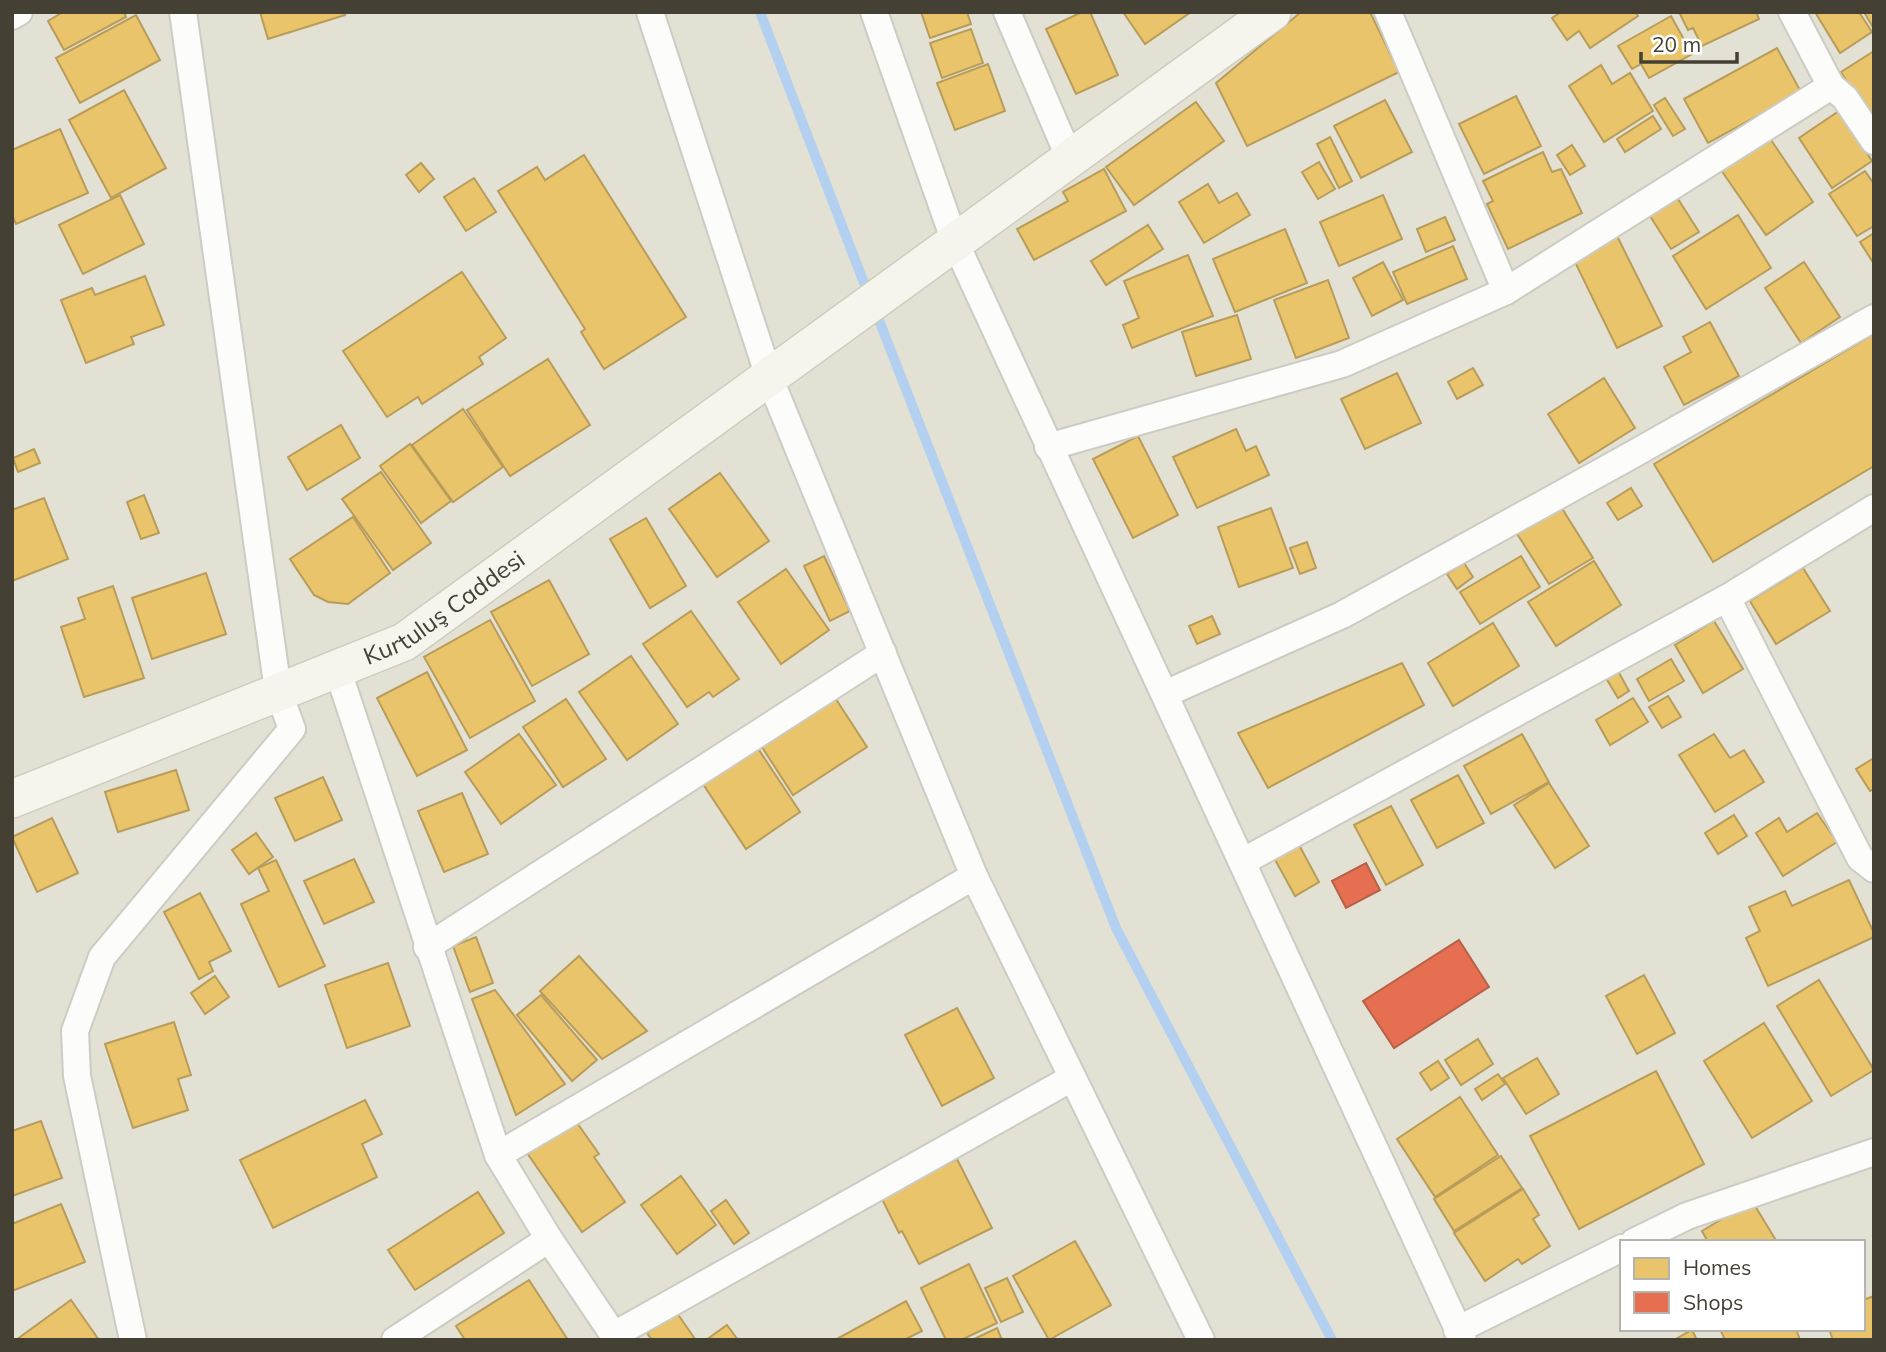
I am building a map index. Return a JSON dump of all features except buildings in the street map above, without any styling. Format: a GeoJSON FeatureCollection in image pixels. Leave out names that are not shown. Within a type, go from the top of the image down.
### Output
{"type":"FeatureCollection","features":[{"type":"Feature","properties":{"kind":"main road","name":"Kurtuluş Caddesi"},"geometry":{"type":"LineString","coordinates":[[12,799],[404,642],[1272,12]]}},
{"type":"Feature","properties":{"kind":"street"},"geometry":{"type":"LineString","coordinates":[[12,16],[19,12]]}},
{"type":"Feature","properties":{"kind":"street"},"geometry":{"type":"LineString","coordinates":[[133,1340],[77,1076],[75,1031],[102,957],[292,729],[278,691],[183,12]]}},
{"type":"Feature","properties":{"kind":"street"},"geometry":{"type":"LineString","coordinates":[[650,12],[769,377],[974,876],[1200,1339]]}},
{"type":"Feature","properties":{"kind":"street"},"geometry":{"type":"LineString","coordinates":[[874,12],[955,242],[1460,1335],[1620,1249]]}},
{"type":"Feature","properties":{"kind":"street"},"geometry":{"type":"LineString","coordinates":[[1007,12],[1070,159]]}},
{"type":"Feature","properties":{"kind":"street"},"geometry":{"type":"LineString","coordinates":[[1388,12],[1506,291]]}},
{"type":"Feature","properties":{"kind":"street"},"geometry":{"type":"LineString","coordinates":[[1792,12],[1831,86],[1845,99],[1874,141]]}},
{"type":"Feature","properties":{"kind":"street"},"geometry":{"type":"LineString","coordinates":[[1048,447],[1342,364],[1506,291],[1831,86]]}},
{"type":"Feature","properties":{"kind":"street"},"geometry":{"type":"LineString","coordinates":[[1164,694],[1342,615],[1874,318]]}},
{"type":"Feature","properties":{"kind":"street"},"geometry":{"type":"LineString","coordinates":[[1242,862],[1727,597],[1874,508]]}},
{"type":"Feature","properties":{"kind":"street"},"geometry":{"type":"LineString","coordinates":[[1727,597],[1860,858],[1874,869]]}},
{"type":"Feature","properties":{"kind":"street"},"geometry":{"type":"LineString","coordinates":[[428,947],[883,653]]}},
{"type":"Feature","properties":{"kind":"street"},"geometry":{"type":"LineString","coordinates":[[337,668],[498,1155],[549,1239],[616,1338],[1072,1078]]}},
{"type":"Feature","properties":{"kind":"street"},"geometry":{"type":"LineString","coordinates":[[498,1155],[974,876]]}},
{"type":"Feature","properties":{"kind":"street"},"geometry":{"type":"LineString","coordinates":[[1638,1240],[1687,1216],[1874,1152]]}},
{"type":"Feature","properties":{"kind":"street"},"geometry":{"type":"LineString","coordinates":[[395,1340],[549,1239]]}},
{"type":"Feature","properties":{"kind":"shaded area"},"geometry":{"type":"Polygon","coordinates":[[[12,12],[1874,12],[1874,1340],[12,1340],[12,12]]]}},
{"type":"Feature","properties":{"kind":"waterway"},"geometry":{"type":"LineString","coordinates":[[760,12],[869,296]]}},
{"type":"Feature","properties":{"kind":"waterway"},"geometry":{"type":"LineString","coordinates":[[875,310],[1116,928],[1332,1340]]}}]}
